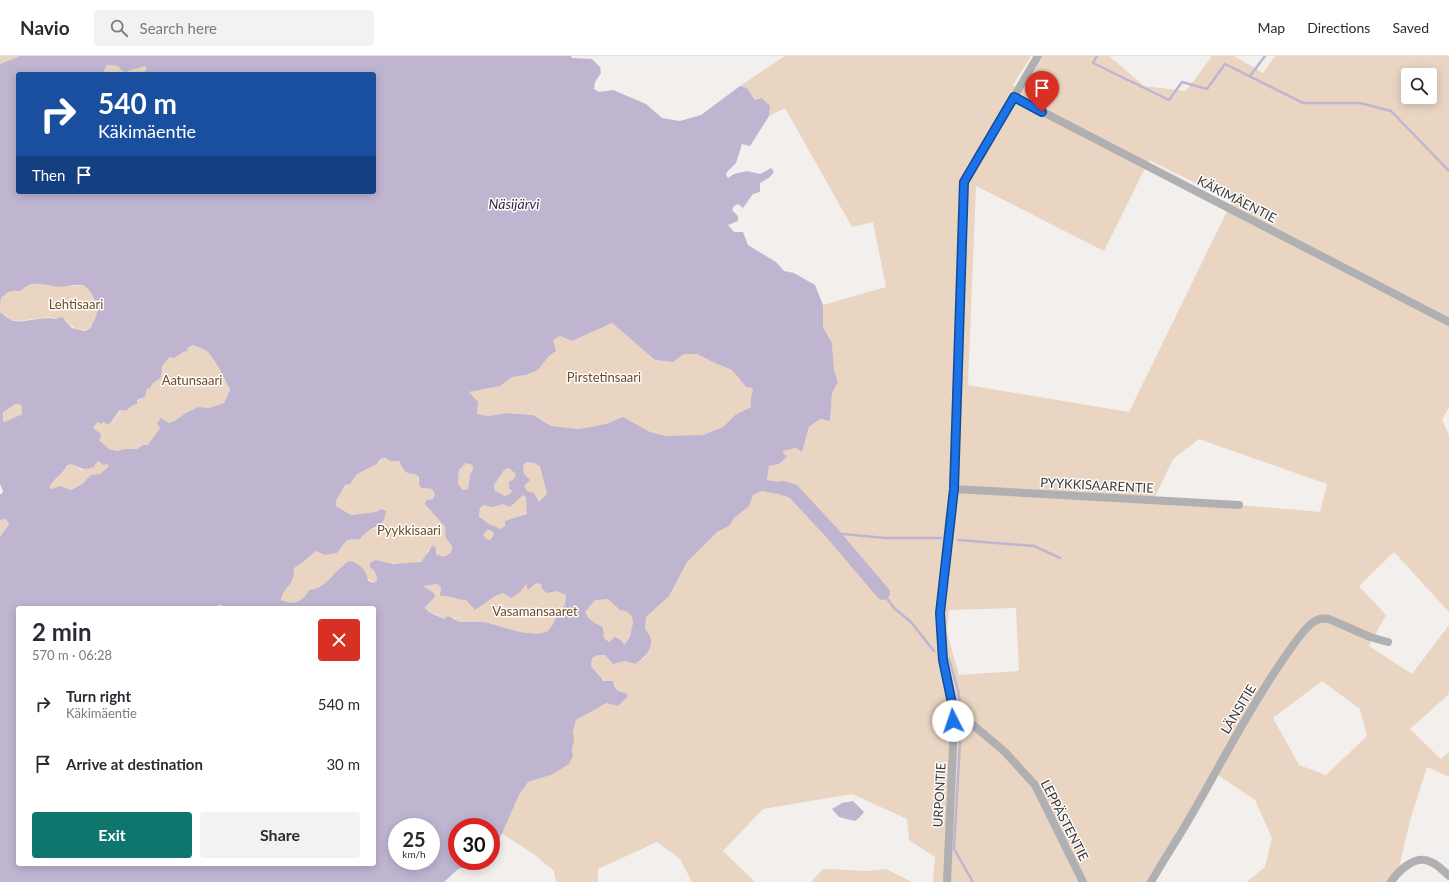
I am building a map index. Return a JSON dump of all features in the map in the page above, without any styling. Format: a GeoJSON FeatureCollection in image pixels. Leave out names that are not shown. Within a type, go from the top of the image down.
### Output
{"type":"FeatureCollection","features":[{"type":"Feature","properties":{"kind":"street"},"geometry":{"type":"LineString","coordinates":[[953,708],[943,660],[940,613],[954,489],[964,182],[1038,56]]}},
{"type":"Feature","properties":{"kind":"street","name":"KÄKIMÄENTIE"},"geometry":{"type":"LineString","coordinates":[[1014,97],[1449,322]]}},
{"type":"Feature","properties":{"kind":"street","name":"PYYKKISAARENTIE"},"geometry":{"type":"LineString","coordinates":[[954,489],[1239,505]]}},
{"type":"Feature","properties":{"kind":"street","name":"LÄNSITIE"},"geometry":{"type":"LineString","coordinates":[[1151,882],[1192,815],[1222,760],[1269,681],[1294,644],[1312,623],[1324,618],[1329,619],[1364,635],[1388,642]]}},
{"type":"Feature","properties":{"kind":"street","name":"URPONTIE"},"geometry":{"type":"LineString","coordinates":[[947,882],[953,746],[953,708]]}},
{"type":"Feature","properties":{"kind":"street","name":"LEPPÄSTENTIE"},"geometry":{"type":"LineString","coordinates":[[953,708],[1005,752],[1035,784],[1083,882]]}},
{"type":"Feature","properties":{"kind":"street"},"geometry":{"type":"LineString","coordinates":[[1391,882],[1402,868],[1420,860],[1431,861],[1449,876]]}},
{"type":"Feature","properties":{"kind":"green space"},"geometry":{"type":"Polygon","coordinates":[[[0,56],[20,56],[0,64],[0,56]]]}},
{"type":"Feature","properties":{"kind":"green space"},"geometry":{"type":"Polygon","coordinates":[[[785,56],[1031,56],[1013,85],[1023,91],[1043,56],[1109,56],[1144,86],[1186,91],[1212,56],[1234,56],[1263,73],[1275,56],[1449,56],[1449,408],[1442,419],[1449,435],[1449,612],[1394,552],[1359,586],[1386,615],[1369,646],[1412,674],[1449,625],[1449,694],[1410,729],[1441,759],[1449,752],[1449,777],[1427,767],[1411,817],[1399,867],[1389,882],[1247,882],[1265,867],[1272,838],[1255,800],[1215,773],[1151,882],[933,882],[935,857],[909,840],[907,819],[852,794],[763,809],[723,851],[755,882],[692,882],[680,859],[657,842],[598,869],[598,882],[556,882],[554,871],[535,855],[501,833],[519,795],[528,782],[551,775],[573,756],[572,747],[576,720],[626,693],[611,686],[591,666],[592,658],[598,655],[605,655],[613,664],[625,661],[635,664],[645,657],[644,647],[631,633],[624,645],[609,642],[604,638],[603,627],[592,621],[584,611],[558,613],[548,631],[538,634],[520,632],[485,622],[460,622],[454,618],[444,619],[425,608],[433,599],[434,593],[423,586],[438,584],[436,548],[428,550],[424,559],[421,561],[411,564],[399,564],[376,560],[373,569],[377,580],[374,583],[344,564],[324,584],[315,589],[309,590],[304,597],[297,602],[290,603],[281,600],[282,593],[285,591],[292,579],[294,568],[316,551],[325,555],[337,553],[347,540],[360,539],[368,531],[378,527],[386,511],[382,509],[375,512],[351,515],[336,506],[336,501],[345,485],[353,480],[357,474],[377,464],[380,459],[399,461],[403,469],[409,474],[415,474],[419,477],[418,481],[422,488],[432,489],[435,494],[433,499],[426,500],[425,504],[445,527],[486,531],[490,530],[489,524],[479,515],[480,508],[485,505],[495,491],[494,485],[504,469],[523,466],[526,462],[753,495],[762,491],[776,494],[780,482],[767,480],[769,466],[779,464],[787,457],[781,451],[796,448],[802,451],[809,427],[820,419],[830,421],[832,393],[838,382],[834,370],[832,343],[823,327],[823,305],[886,287],[873,222],[852,227],[785,108],[769,116],[770,106],[762,98],[755,100],[747,88],[740,86],[785,56]],[[1149,160],[1104,251],[976,186],[968,385],[1129,412],[1232,201],[1149,160]],[[1199,439],[1173,459],[1154,499],[1320,512],[1327,484],[1199,439]],[[1016,608],[949,610],[947,633],[959,675],[1019,671],[1016,608]],[[1322,681],[1273,718],[1299,765],[1326,775],[1367,736],[1360,709],[1322,681]]]}},
{"type":"Feature","properties":{"kind":"green space"},"geometry":{"type":"Polygon","coordinates":[[[107,65],[118,66],[121,70],[130,71],[145,65],[147,69],[143,72],[103,72],[107,65]]]}},
{"type":"Feature","properties":{"kind":"green space","name":"Lehtisaari"},"geometry":{"type":"Polygon","coordinates":[[[39,283],[61,287],[83,285],[87,287],[93,295],[98,313],[92,323],[91,328],[81,330],[72,326],[67,321],[50,317],[17,321],[11,320],[0,312],[1,298],[7,292],[39,283]]]}},
{"type":"Feature","properties":{"kind":"green space","name":"Pirstetinsaari"},"geometry":{"type":"Polygon","coordinates":[[[612,323],[655,360],[673,362],[684,354],[697,354],[732,370],[746,387],[753,388],[751,407],[735,415],[723,427],[703,435],[691,436],[683,457],[596,426],[579,429],[551,426],[533,415],[506,413],[488,416],[477,415],[469,392],[500,386],[512,377],[526,375],[538,370],[549,356],[555,352],[553,340],[560,336],[572,341],[612,323]]]}},
{"type":"Feature","properties":{"kind":"green space","name":"Aatunsaari"},"geometry":{"type":"Polygon","coordinates":[[[193,345],[208,352],[222,374],[230,390],[224,403],[209,408],[199,407],[187,412],[169,423],[164,420],[151,442],[148,445],[143,445],[137,449],[117,451],[109,449],[100,442],[93,427],[96,423],[103,422],[109,425],[121,410],[126,411],[137,401],[145,397],[147,389],[160,373],[162,366],[170,357],[180,354],[193,345]]]}},
{"type":"Feature","properties":{"kind":"green space"},"geometry":{"type":"Polygon","coordinates":[[[15,404],[22,406],[22,415],[3,422],[3,414],[15,404]]]}},
{"type":"Feature","properties":{"kind":"green space"},"geometry":{"type":"Polygon","coordinates":[[[99,460],[109,466],[100,474],[91,476],[82,484],[70,490],[60,486],[52,489],[48,487],[61,474],[67,465],[75,465],[82,470],[95,464],[99,460]]]}},
{"type":"Feature","properties":{"kind":"green space"},"geometry":{"type":"Polygon","coordinates":[[[466,463],[472,465],[473,469],[470,475],[468,489],[463,490],[458,484],[459,470],[466,463]]]}},
{"type":"Feature","properties":{"kind":"green space"},"geometry":{"type":"Polygon","coordinates":[[[6,519],[9,524],[0,537],[0,520],[6,519]]]}},
{"type":"Feature","properties":{"kind":"green space"},"geometry":{"type":"Polygon","coordinates":[[[823,869],[868,871],[886,869],[912,882],[811,882],[823,869]]]}},
{"type":"Feature","properties":{"kind":"water","name":"Näsijärvi"},"geometry":{"type":"Polygon","coordinates":[[[20,56],[571,56],[572,58],[592,59],[600,67],[601,73],[595,82],[594,89],[599,92],[613,90],[646,104],[662,118],[680,121],[701,115],[740,86],[747,88],[755,100],[762,98],[770,106],[769,116],[750,146],[742,144],[736,163],[726,175],[728,178],[734,174],[747,171],[760,174],[771,168],[774,172],[770,177],[760,183],[760,192],[753,194],[743,208],[738,204],[734,206],[732,210],[738,216],[738,221],[728,225],[734,232],[743,232],[748,245],[776,262],[784,271],[794,273],[815,285],[823,305],[823,327],[832,343],[834,370],[838,382],[832,393],[830,421],[820,419],[809,427],[802,452],[796,448],[782,451],[787,457],[779,464],[769,466],[767,480],[780,482],[782,488],[776,494],[762,491],[753,495],[749,506],[734,518],[729,526],[717,532],[687,562],[669,596],[646,617],[645,629],[651,639],[651,644],[644,657],[635,664],[625,661],[613,664],[605,655],[598,655],[592,658],[591,666],[604,681],[613,681],[615,688],[626,693],[628,696],[618,706],[607,703],[576,720],[573,732],[573,756],[569,764],[551,775],[528,782],[519,795],[500,838],[500,818],[448,818],[448,870],[457,870],[444,882],[0,882],[0,537],[9,524],[6,519],[0,520],[0,494],[2,494],[3,491],[0,484],[0,312],[15,321],[44,318],[56,319],[62,317],[72,328],[85,331],[91,328],[97,310],[97,306],[91,292],[82,285],[61,287],[35,284],[25,287],[20,291],[14,290],[1,298],[0,308],[0,64],[20,56]],[[612,323],[572,341],[560,336],[553,340],[556,351],[549,356],[538,370],[526,375],[512,377],[500,386],[469,392],[478,402],[477,414],[488,416],[506,413],[533,415],[551,426],[579,429],[606,424],[623,417],[650,432],[666,436],[703,435],[723,427],[735,415],[751,407],[753,388],[746,387],[732,370],[697,354],[684,354],[673,362],[655,360],[612,323]],[[193,345],[188,348],[186,352],[185,351],[174,358],[170,357],[162,366],[161,377],[147,389],[145,397],[137,400],[137,404],[133,405],[126,411],[119,411],[109,425],[103,422],[101,424],[98,422],[93,427],[100,433],[101,437],[99,440],[109,449],[117,451],[137,449],[143,445],[148,445],[160,428],[157,423],[161,418],[169,423],[187,412],[199,407],[209,408],[224,403],[230,390],[212,357],[205,350],[193,345]],[[15,404],[3,413],[3,422],[22,415],[22,406],[15,404]],[[385,458],[380,459],[377,464],[357,474],[350,484],[345,485],[336,501],[336,506],[351,515],[375,512],[382,509],[386,511],[382,523],[371,529],[360,539],[347,540],[337,553],[325,555],[316,551],[294,568],[293,579],[284,592],[281,600],[290,603],[297,602],[304,597],[309,590],[315,589],[326,583],[349,561],[359,565],[366,574],[368,581],[374,583],[377,578],[376,574],[370,567],[370,563],[376,560],[394,564],[421,562],[433,545],[436,548],[436,554],[441,556],[447,556],[452,551],[452,546],[446,538],[445,527],[425,504],[426,500],[433,499],[435,494],[432,489],[422,488],[419,485],[419,477],[415,474],[409,474],[403,469],[399,461],[391,461],[385,458]],[[99,461],[94,467],[89,469],[71,464],[67,465],[63,472],[49,487],[52,489],[60,486],[71,490],[82,484],[91,475],[100,474],[109,466],[107,464],[103,465],[99,461]],[[526,462],[523,466],[524,474],[530,480],[524,486],[527,491],[534,493],[539,502],[547,494],[540,466],[534,463],[526,462]],[[466,463],[459,470],[458,484],[463,490],[468,489],[470,475],[473,469],[472,465],[466,463]],[[509,468],[504,470],[494,485],[495,491],[505,496],[510,494],[512,491],[509,488],[509,482],[514,479],[516,474],[509,468]],[[523,495],[510,507],[503,504],[492,507],[484,505],[480,508],[479,516],[489,524],[501,529],[505,526],[505,521],[527,514],[526,497],[523,495]],[[490,530],[486,531],[483,535],[486,539],[490,540],[494,535],[493,532],[490,530]],[[536,583],[528,590],[526,584],[520,592],[511,598],[503,593],[495,596],[475,610],[466,600],[440,596],[441,588],[438,584],[423,586],[434,593],[435,597],[425,608],[431,613],[444,619],[448,616],[460,622],[485,622],[520,632],[538,634],[548,631],[558,613],[565,605],[566,595],[557,591],[547,593],[542,589],[541,584],[536,583]],[[608,599],[595,600],[585,612],[588,617],[603,627],[604,638],[609,642],[615,637],[621,640],[624,645],[630,637],[633,623],[632,616],[626,611],[620,610],[608,599]]]}},
{"type":"Feature","properties":{"kind":"water"},"geometry":{"type":"Polygon","coordinates":[[[853,801],[864,812],[855,821],[839,817],[832,809],[842,803],[853,801]]]}},
{"type":"Feature","properties":{"kind":"waterway"},"geometry":{"type":"LineString","coordinates":[[1097,56],[1093,63],[1169,100],[1182,82],[1207,89],[1225,64],[1303,103],[1360,103],[1391,111],[1449,171]]}},
{"type":"Feature","properties":{"kind":"waterway"},"geometry":{"type":"LineString","coordinates":[[1250,76],[1265,56]]}},
{"type":"Feature","properties":{"kind":"waterway"},"geometry":{"type":"LineString","coordinates":[[782,488],[793,491],[832,533],[883,593]]}},
{"type":"Feature","properties":{"kind":"waterway"},"geometry":{"type":"LineString","coordinates":[[832,533],[885,538],[941,538]]}},
{"type":"Feature","properties":{"kind":"waterway"},"geometry":{"type":"LineString","coordinates":[[958,540],[1034,546],[1060,558]]}},
{"type":"Feature","properties":{"kind":"waterway"},"geometry":{"type":"LineString","coordinates":[[883,593],[894,608],[911,622],[934,651]]}},
{"type":"Feature","properties":{"kind":"waterway"},"geometry":{"type":"LineString","coordinates":[[949,659],[958,690],[960,705]]}},
{"type":"Feature","properties":{"kind":"waterway"},"geometry":{"type":"LineString","coordinates":[[961,724],[954,849],[973,882]]}},
{"type":"Feature","properties":{"kind":"route"},"geometry":{"type":"LineString","coordinates":[[953,721],[953,708],[941,645],[940,613],[954,489],[964,182],[1014,97],[1042,112]]}},
{"type":"Feature","properties":{"kind":"park label","name":"Pyykkisaari"},"geometry":{"type":"Point","coordinates":[409,530]}},
{"type":"Feature","properties":{"kind":"park label","name":"Vasamansaaret"},"geometry":{"type":"Point","coordinates":[535,611]}}]}
